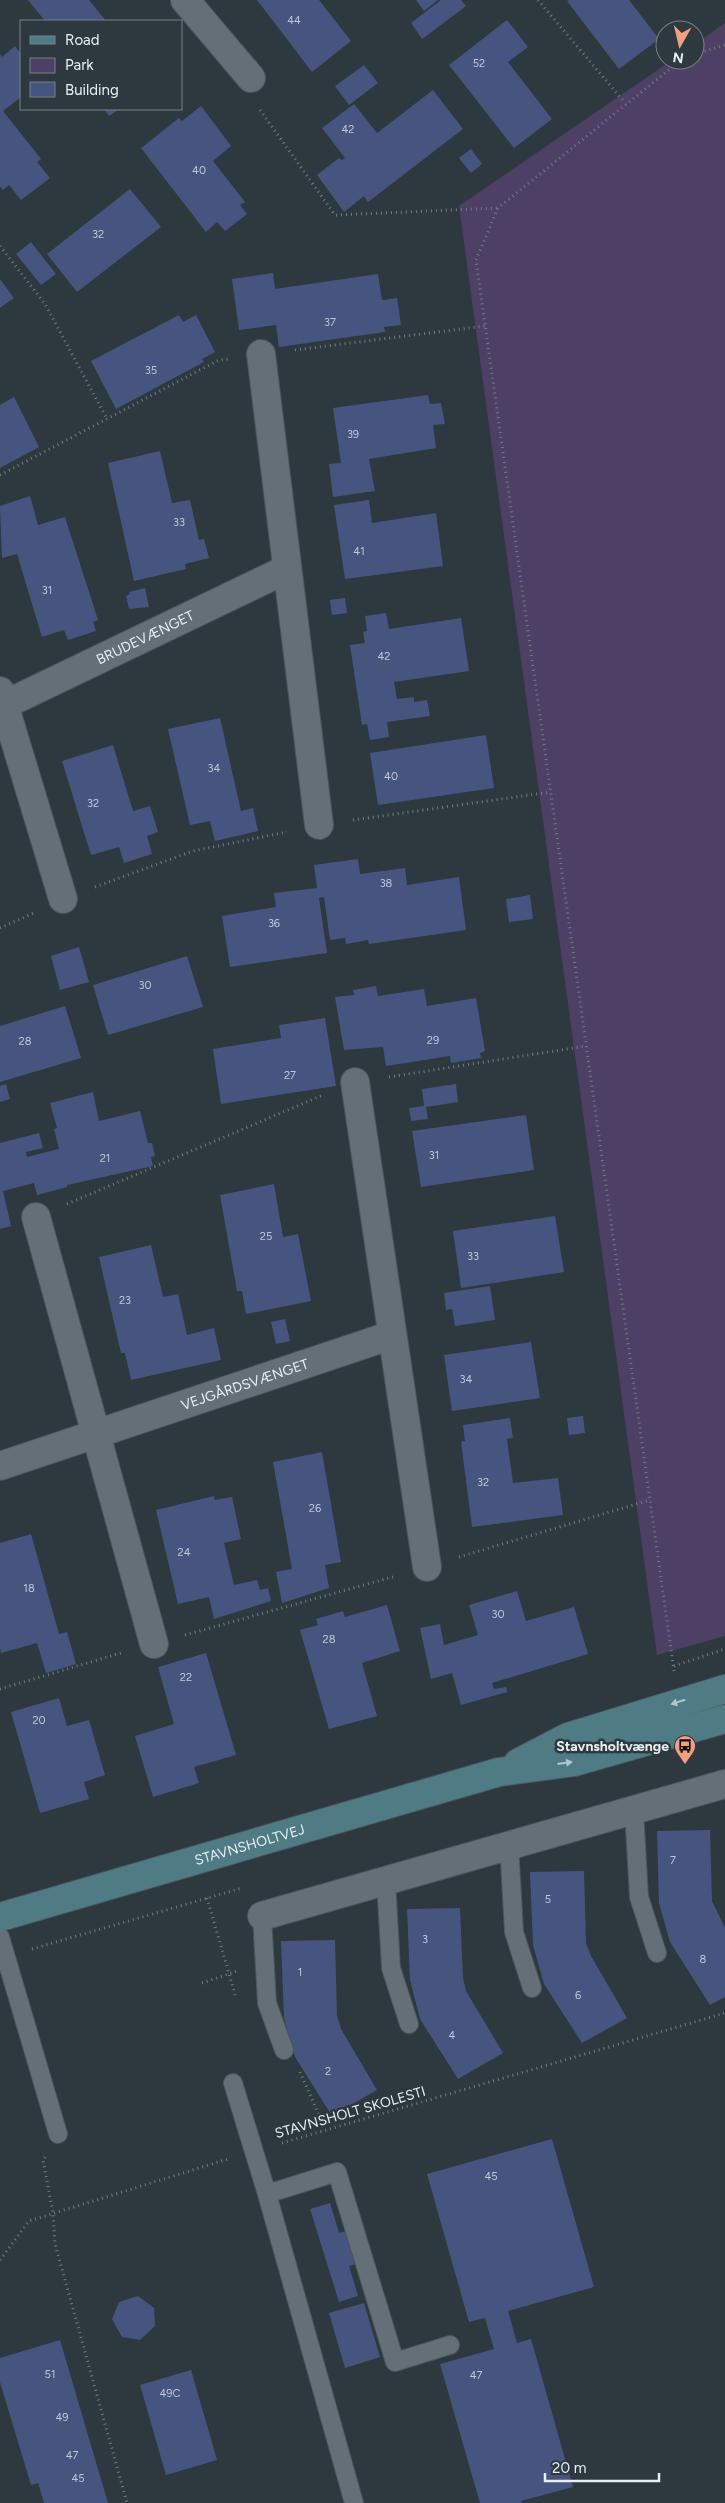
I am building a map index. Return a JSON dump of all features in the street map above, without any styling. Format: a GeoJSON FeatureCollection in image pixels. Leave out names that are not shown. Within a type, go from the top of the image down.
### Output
{"type":"FeatureCollection","features":[{"type":"Feature","properties":{"kind":"street"},"geometry":{"type":"LineString","coordinates":[[185,0],[251,78]]}},
{"type":"Feature","properties":{"kind":"street"},"geometry":{"type":"LineString","coordinates":[[261,354],[319,825]]}},
{"type":"Feature","properties":{"kind":"street","name":"BRUDEVÆNGET"},"geometry":{"type":"LineString","coordinates":[[63,899],[1,701],[287,569]]}},
{"type":"Feature","properties":{"kind":"street"},"geometry":{"type":"LineString","coordinates":[[355,1082],[427,1567]]}},
{"type":"Feature","properties":{"kind":"street"},"geometry":{"type":"LineString","coordinates":[[36,1217],[154,1644]]}},
{"type":"Feature","properties":{"kind":"street","name":"VEJGÅRDSVÆNGET"},"geometry":{"type":"LineString","coordinates":[[0,1466],[96,1432],[392,1335]]}},
{"type":"Feature","properties":{"kind":"street","name":"STAVNSHOLTVEJ"},"geometry":{"type":"LineString","coordinates":[[499,1772],[568,1737],[725,1689]]}},
{"type":"Feature","properties":{"kind":"street","name":"STAVNSHOLTVEJ"},"geometry":{"type":"LineString","coordinates":[[0,1917],[499,1772],[574,1762],[725,1719]]}},
{"type":"Feature","properties":{"kind":"street"},"geometry":{"type":"LineString","coordinates":[[262,1916],[509,1844],[725,1784]]}},
{"type":"Feature","properties":{"kind":"lane"},"geometry":{"type":"LineString","coordinates":[[634,1810],[639,1897],[657,1953]]}},
{"type":"Feature","properties":{"kind":"lane"},"geometry":{"type":"LineString","coordinates":[[509,1844],[514,1932],[532,1988]]}},
{"type":"Feature","properties":{"kind":"lane"},"geometry":{"type":"LineString","coordinates":[[386,1880],[390,1968],[409,2024]]}},
{"type":"Feature","properties":{"kind":"lane"},"geometry":{"type":"LineString","coordinates":[[262,1916],[267,2003],[284,2050]]}},
{"type":"Feature","properties":{"kind":"lane"},"geometry":{"type":"LineString","coordinates":[[0,1937],[8,1956],[58,2134]]}},
{"type":"Feature","properties":{"kind":"lane"},"geometry":{"type":"LineString","coordinates":[[233,2083],[267,2194],[354,2503]]}},
{"type":"Feature","properties":{"kind":"lane"},"geometry":{"type":"LineString","coordinates":[[267,2194],[337,2172],[395,2362],[450,2345]]}},
{"type":"Feature","properties":{"kind":"path"},"geometry":{"type":"LineString","coordinates":[[538,0],[625,103]]}},
{"type":"Feature","properties":{"kind":"path"},"geometry":{"type":"LineString","coordinates":[[705,51],[725,45]]}},
{"type":"Feature","properties":{"kind":"path"},"geometry":{"type":"LineString","coordinates":[[668,70],[498,208],[476,260],[678,1702]]}},
{"type":"Feature","properties":{"kind":"path"},"geometry":{"type":"LineString","coordinates":[[251,78],[262,115],[335,215],[498,208]]}},
{"type":"Feature","properties":{"kind":"path"},"geometry":{"type":"LineString","coordinates":[[0,246],[46,304],[107,419]]}},
{"type":"Feature","properties":{"kind":"path"},"geometry":{"type":"LineString","coordinates":[[0,928],[63,899],[193,851],[319,825],[551,792]]}},
{"type":"Feature","properties":{"kind":"path"},"geometry":{"type":"LineString","coordinates":[[36,1217],[355,1082],[586,1046]]}},
{"type":"Feature","properties":{"kind":"path"},"geometry":{"type":"LineString","coordinates":[[0,1689],[427,1567],[650,1500]]}},
{"type":"Feature","properties":{"kind":"path"},"geometry":{"type":"LineString","coordinates":[[674,1666],[725,1649]]}},
{"type":"Feature","properties":{"kind":"path"},"geometry":{"type":"LineString","coordinates":[[202,1983],[229,1973]]}},
{"type":"Feature","properties":{"kind":"path","name":"STAVNSHOLT SKOLESTI"},"geometry":{"type":"LineString","coordinates":[[0,2260],[29,2221],[254,2151],[725,2013]]}},
{"type":"Feature","properties":{"kind":"path"},"geometry":{"type":"LineString","coordinates":[[284,2050],[302,2076],[319,2115]]}},
{"type":"Feature","properties":{"kind":"path"},"geometry":{"type":"LineString","coordinates":[[58,2134],[43,2160],[53,2213],[55,2244],[127,2503]]}},
{"type":"Feature","properties":{"kind":"green space"},"geometry":{"type":"Polygon","coordinates":[[[725,23],[725,1636],[657,1655],[459,206],[657,70],[705,70],[705,37],[725,23]]]}},
{"type":"Feature","properties":{"kind":"building"},"geometry":{"type":"Polygon","coordinates":[[[28,0],[89,0],[105,20],[44,20],[28,0]]]}},
{"type":"Feature","properties":{"kind":"building"},"geometry":{"type":"Polygon","coordinates":[[[257,0],[319,0],[351,41],[312,72],[257,0]]]}},
{"type":"Feature","properties":{"kind":"building"},"geometry":{"type":"Polygon","coordinates":[[[416,0],[438,0],[424,11],[416,0]]]}},
{"type":"Feature","properties":{"kind":"building"},"geometry":{"type":"Polygon","coordinates":[[[441,0],[461,0],[466,6],[422,39],[411,23],[441,0]]]}},
{"type":"Feature","properties":{"kind":"building"},"geometry":{"type":"Polygon","coordinates":[[[629,0],[655,34],[655,42],[619,69],[567,1],[629,0]]]}},
{"type":"Feature","properties":{"kind":"building"},"geometry":{"type":"Polygon","coordinates":[[[507,20],[528,47],[508,62],[552,119],[514,148],[449,65],[507,20]]]}},
{"type":"Feature","properties":{"kind":"building"},"geometry":{"type":"Polygon","coordinates":[[[15,46],[20,53],[20,98],[3,111],[41,159],[37,162],[50,178],[21,200],[9,185],[3,190],[0,186],[0,54],[2,57],[15,46]]]}},
{"type":"Feature","properties":{"kind":"building"},"geometry":{"type":"Polygon","coordinates":[[[364,65],[378,83],[349,105],[335,86],[364,65]]]}},
{"type":"Feature","properties":{"kind":"building"},"geometry":{"type":"Polygon","coordinates":[[[433,90],[463,129],[368,202],[364,196],[344,212],[317,175],[339,158],[342,160],[345,158],[322,128],[354,104],[377,133],[433,90]]]}},
{"type":"Feature","properties":{"kind":"building"},"geometry":{"type":"Polygon","coordinates":[[[201,106],[231,146],[213,161],[245,202],[240,205],[247,214],[225,231],[217,222],[206,232],[141,148],[179,118],[182,121],[201,106]]]}},
{"type":"Feature","properties":{"kind":"building"},"geometry":{"type":"Polygon","coordinates":[[[105,110],[118,110],[109,116],[105,110]]]}},
{"type":"Feature","properties":{"kind":"building"},"geometry":{"type":"Polygon","coordinates":[[[471,149],[482,164],[471,173],[459,158],[471,149]]]}},
{"type":"Feature","properties":{"kind":"building"},"geometry":{"type":"Polygon","coordinates":[[[130,189],[161,227],[77,292],[47,254],[130,189]]]}},
{"type":"Feature","properties":{"kind":"building"},"geometry":{"type":"Polygon","coordinates":[[[31,242],[56,274],[41,285],[16,254],[31,242]]]}},
{"type":"Feature","properties":{"kind":"building"},"geometry":{"type":"Polygon","coordinates":[[[273,273],[275,289],[378,274],[382,300],[397,298],[401,325],[384,327],[385,332],[279,347],[276,325],[239,330],[232,279],[273,273]]]}},
{"type":"Feature","properties":{"kind":"building"},"geometry":{"type":"Polygon","coordinates":[[[0,279],[14,298],[0,308],[0,279]]]}},
{"type":"Feature","properties":{"kind":"building"},"geometry":{"type":"Polygon","coordinates":[[[179,315],[183,322],[196,315],[215,352],[202,359],[204,362],[116,409],[91,361],[179,315]]]}},
{"type":"Feature","properties":{"kind":"building"},"geometry":{"type":"Polygon","coordinates":[[[428,395],[430,404],[441,403],[445,424],[433,425],[436,448],[369,459],[375,491],[333,497],[329,464],[341,463],[333,408],[428,395]]]}},
{"type":"Feature","properties":{"kind":"building"},"geometry":{"type":"Polygon","coordinates":[[[14,397],[39,447],[0,468],[0,405],[14,397]]]}},
{"type":"Feature","properties":{"kind":"building"},"geometry":{"type":"Polygon","coordinates":[[[160,451],[172,503],[190,500],[199,540],[204,539],[209,558],[185,564],[186,569],[134,581],[108,463],[160,451]]]}},
{"type":"Feature","properties":{"kind":"building"},"geometry":{"type":"Polygon","coordinates":[[[30,496],[38,525],[65,517],[98,620],[93,622],[96,631],[68,640],[64,630],[42,637],[17,554],[2,558],[0,506],[30,496]]]}},
{"type":"Feature","properties":{"kind":"building"},"geometry":{"type":"Polygon","coordinates":[[[369,500],[372,523],[436,513],[443,566],[345,579],[334,505],[369,500]]]}},
{"type":"Feature","properties":{"kind":"building"},"geometry":{"type":"Polygon","coordinates":[[[145,588],[149,607],[129,609],[126,596],[130,594],[129,592],[145,588]]]}},
{"type":"Feature","properties":{"kind":"building"},"geometry":{"type":"Polygon","coordinates":[[[345,598],[347,613],[332,615],[330,600],[345,598]]]}},
{"type":"Feature","properties":{"kind":"building"},"geometry":{"type":"Polygon","coordinates":[[[386,613],[389,629],[461,618],[469,671],[394,682],[397,699],[414,697],[414,702],[427,700],[430,716],[387,722],[389,737],[370,740],[367,724],[362,725],[350,645],[365,643],[363,632],[367,631],[365,616],[386,613]]]}},
{"type":"Feature","properties":{"kind":"building"},"geometry":{"type":"Polygon","coordinates":[[[220,718],[241,811],[253,808],[258,831],[215,841],[210,821],[190,825],[168,729],[220,718]]]}},
{"type":"Feature","properties":{"kind":"building"},"geometry":{"type":"Polygon","coordinates":[[[486,735],[494,788],[378,805],[370,753],[486,735]]]}},
{"type":"Feature","properties":{"kind":"building"},"geometry":{"type":"Polygon","coordinates":[[[113,745],[133,811],[150,806],[158,832],[147,836],[152,854],[124,863],[119,847],[91,855],[62,761],[113,745]]]}},
{"type":"Feature","properties":{"kind":"building"},"geometry":{"type":"Polygon","coordinates":[[[358,859],[360,874],[405,868],[407,885],[459,877],[466,930],[369,944],[368,940],[346,944],[345,938],[330,940],[324,897],[319,898],[327,953],[230,967],[222,916],[276,907],[274,893],[317,888],[314,865],[358,859]]]}},
{"type":"Feature","properties":{"kind":"building"},"geometry":{"type":"Polygon","coordinates":[[[530,895],[533,919],[509,922],[506,899],[530,895]]]}},
{"type":"Feature","properties":{"kind":"building"},"geometry":{"type":"Polygon","coordinates":[[[79,947],[89,982],[60,990],[51,956],[79,947]]]}},
{"type":"Feature","properties":{"kind":"building"},"geometry":{"type":"Polygon","coordinates":[[[187,956],[203,1007],[108,1035],[93,985],[187,956]]]}},
{"type":"Feature","properties":{"kind":"building"},"geometry":{"type":"Polygon","coordinates":[[[376,986],[378,996],[424,989],[427,1006],[476,998],[485,1051],[480,1053],[481,1058],[451,1063],[450,1056],[386,1066],[383,1047],[344,1050],[335,997],[354,995],[353,990],[376,986]]]}},
{"type":"Feature","properties":{"kind":"building"},"geometry":{"type":"Polygon","coordinates":[[[65,1006],[81,1058],[0,1082],[0,1026],[65,1006]]]}},
{"type":"Feature","properties":{"kind":"building"},"geometry":{"type":"Polygon","coordinates":[[[325,1018],[336,1086],[221,1104],[213,1049],[281,1038],[279,1025],[325,1018]]]}},
{"type":"Feature","properties":{"kind":"building"},"geometry":{"type":"Polygon","coordinates":[[[6,1084],[10,1099],[0,1102],[0,1086],[6,1084]]]}},
{"type":"Feature","properties":{"kind":"building"},"geometry":{"type":"Polygon","coordinates":[[[456,1084],[458,1102],[426,1107],[428,1119],[411,1121],[409,1108],[424,1106],[422,1089],[456,1084]]]}},
{"type":"Feature","properties":{"kind":"building"},"geometry":{"type":"Polygon","coordinates":[[[93,1092],[99,1121],[140,1111],[148,1143],[152,1143],[155,1156],[151,1157],[153,1166],[67,1185],[67,1187],[37,1195],[34,1183],[3,1191],[11,1226],[0,1229],[0,1143],[39,1133],[43,1148],[26,1152],[27,1157],[59,1149],[54,1129],[57,1128],[50,1103],[93,1092]]]}},
{"type":"Feature","properties":{"kind":"building"},"geometry":{"type":"Polygon","coordinates":[[[526,1115],[534,1170],[421,1187],[412,1131],[526,1115]]]}},
{"type":"Feature","properties":{"kind":"building"},"geometry":{"type":"Polygon","coordinates":[[[274,1184],[283,1237],[298,1234],[311,1301],[246,1314],[242,1291],[237,1291],[220,1195],[274,1184]]]}},
{"type":"Feature","properties":{"kind":"building"},"geometry":{"type":"Polygon","coordinates":[[[555,1216],[564,1272],[461,1288],[453,1231],[555,1216]]]}},
{"type":"Feature","properties":{"kind":"building"},"geometry":{"type":"Polygon","coordinates":[[[151,1245],[163,1297],[178,1294],[187,1335],[214,1328],[221,1360],[131,1380],[125,1353],[121,1353],[99,1257],[151,1245]]]}},
{"type":"Feature","properties":{"kind":"building"},"geometry":{"type":"Polygon","coordinates":[[[490,1286],[495,1320],[455,1326],[452,1309],[446,1310],[444,1293],[490,1286]]]}},
{"type":"Feature","properties":{"kind":"building"},"geometry":{"type":"Polygon","coordinates":[[[285,1319],[290,1341],[276,1344],[271,1322],[285,1319]]]}},
{"type":"Feature","properties":{"kind":"building"},"geometry":{"type":"Polygon","coordinates":[[[531,1342],[540,1398],[452,1411],[444,1355],[531,1342]]]}},
{"type":"Feature","properties":{"kind":"building"},"geometry":{"type":"Polygon","coordinates":[[[583,1416],[585,1433],[569,1435],[567,1418],[583,1416]]]}},
{"type":"Feature","properties":{"kind":"building"},"geometry":{"type":"Polygon","coordinates":[[[510,1418],[513,1438],[507,1439],[513,1483],[558,1478],[563,1515],[472,1527],[461,1442],[465,1441],[463,1425],[510,1418]]]}},
{"type":"Feature","properties":{"kind":"building"},"geometry":{"type":"Polygon","coordinates":[[[322,1452],[341,1562],[325,1565],[329,1588],[282,1603],[276,1572],[292,1569],[273,1462],[322,1452]]]}},
{"type":"Feature","properties":{"kind":"building"},"geometry":{"type":"Polygon","coordinates":[[[214,1496],[215,1500],[232,1497],[241,1539],[224,1543],[234,1585],[257,1580],[260,1590],[268,1588],[271,1601],[214,1619],[209,1597],[178,1604],[156,1510],[214,1496]]]}},
{"type":"Feature","properties":{"kind":"building"},"geometry":{"type":"Polygon","coordinates":[[[31,1534],[59,1634],[67,1632],[76,1664],[46,1673],[37,1643],[1,1653],[0,1648],[0,1543],[31,1534]]]}},
{"type":"Feature","properties":{"kind":"building"},"geometry":{"type":"Polygon","coordinates":[[[517,1591],[526,1621],[574,1607],[588,1654],[492,1683],[494,1689],[506,1687],[507,1692],[461,1705],[452,1673],[431,1679],[420,1628],[440,1624],[444,1645],[478,1635],[469,1605],[517,1591]]]}},
{"type":"Feature","properties":{"kind":"building"},"geometry":{"type":"Polygon","coordinates":[[[387,1605],[400,1651],[362,1663],[377,1716],[329,1729],[300,1630],[318,1625],[316,1619],[343,1611],[345,1617],[387,1605]]]}},
{"type":"Feature","properties":{"kind":"building"},"geometry":{"type":"Polygon","coordinates":[[[206,1653],[236,1755],[194,1767],[199,1783],[153,1797],[135,1736],[174,1724],[158,1667],[206,1653]]]}},
{"type":"Feature","properties":{"kind":"building"},"geometry":{"type":"Polygon","coordinates":[[[59,1698],[67,1726],[89,1720],[105,1775],[84,1782],[89,1799],[40,1813],[11,1712],[59,1698]]]}},
{"type":"Feature","properties":{"kind":"building"},"geometry":{"type":"Polygon","coordinates":[[[710,1830],[712,1901],[725,1928],[725,1997],[710,2005],[670,1942],[659,1903],[657,1831],[710,1830]]]}},
{"type":"Feature","properties":{"kind":"building"},"geometry":{"type":"Polygon","coordinates":[[[584,1871],[586,1943],[591,1956],[627,2018],[582,2043],[544,1984],[533,1945],[530,1872],[584,1871]]]}},
{"type":"Feature","properties":{"kind":"building"},"geometry":{"type":"Polygon","coordinates":[[[460,1908],[463,1978],[466,1991],[503,2053],[458,2079],[420,2019],[410,1980],[407,1909],[460,1908]]]}},
{"type":"Feature","properties":{"kind":"building"},"geometry":{"type":"Polygon","coordinates":[[[335,1940],[337,2016],[341,2029],[377,2090],[332,2116],[295,2057],[284,2018],[281,1941],[335,1940]]]}},
{"type":"Feature","properties":{"kind":"building"},"geometry":{"type":"Polygon","coordinates":[[[552,2139],[594,2287],[508,2311],[517,2343],[531,2339],[573,2487],[521,2501],[522,2503],[480,2503],[440,2364],[494,2349],[485,2318],[469,2322],[427,2174],[552,2139]]]}},
{"type":"Feature","properties":{"kind":"building"},"geometry":{"type":"Polygon","coordinates":[[[330,2203],[339,2233],[346,2231],[356,2264],[349,2266],[358,2296],[339,2302],[310,2209],[330,2203]]]}},
{"type":"Feature","properties":{"kind":"building"},"geometry":{"type":"Polygon","coordinates":[[[138,2296],[154,2308],[155,2326],[140,2340],[122,2337],[112,2319],[119,2302],[138,2296]]]}},
{"type":"Feature","properties":{"kind":"building"},"geometry":{"type":"Polygon","coordinates":[[[364,2303],[380,2357],[345,2368],[329,2313],[364,2303]]]}},
{"type":"Feature","properties":{"kind":"building"},"geometry":{"type":"Polygon","coordinates":[[[60,2340],[108,2503],[44,2503],[38,2483],[31,2485],[0,2382],[0,2358],[60,2340]]]}},
{"type":"Feature","properties":{"kind":"building"},"geometry":{"type":"Polygon","coordinates":[[[191,2370],[217,2460],[166,2475],[140,2385],[191,2370]]]}},
{"type":"Feature","properties":{"kind":"place","name":"Stavnsholtvænge"},"geometry":{"type":"Point","coordinates":[685,1765]}}]}
